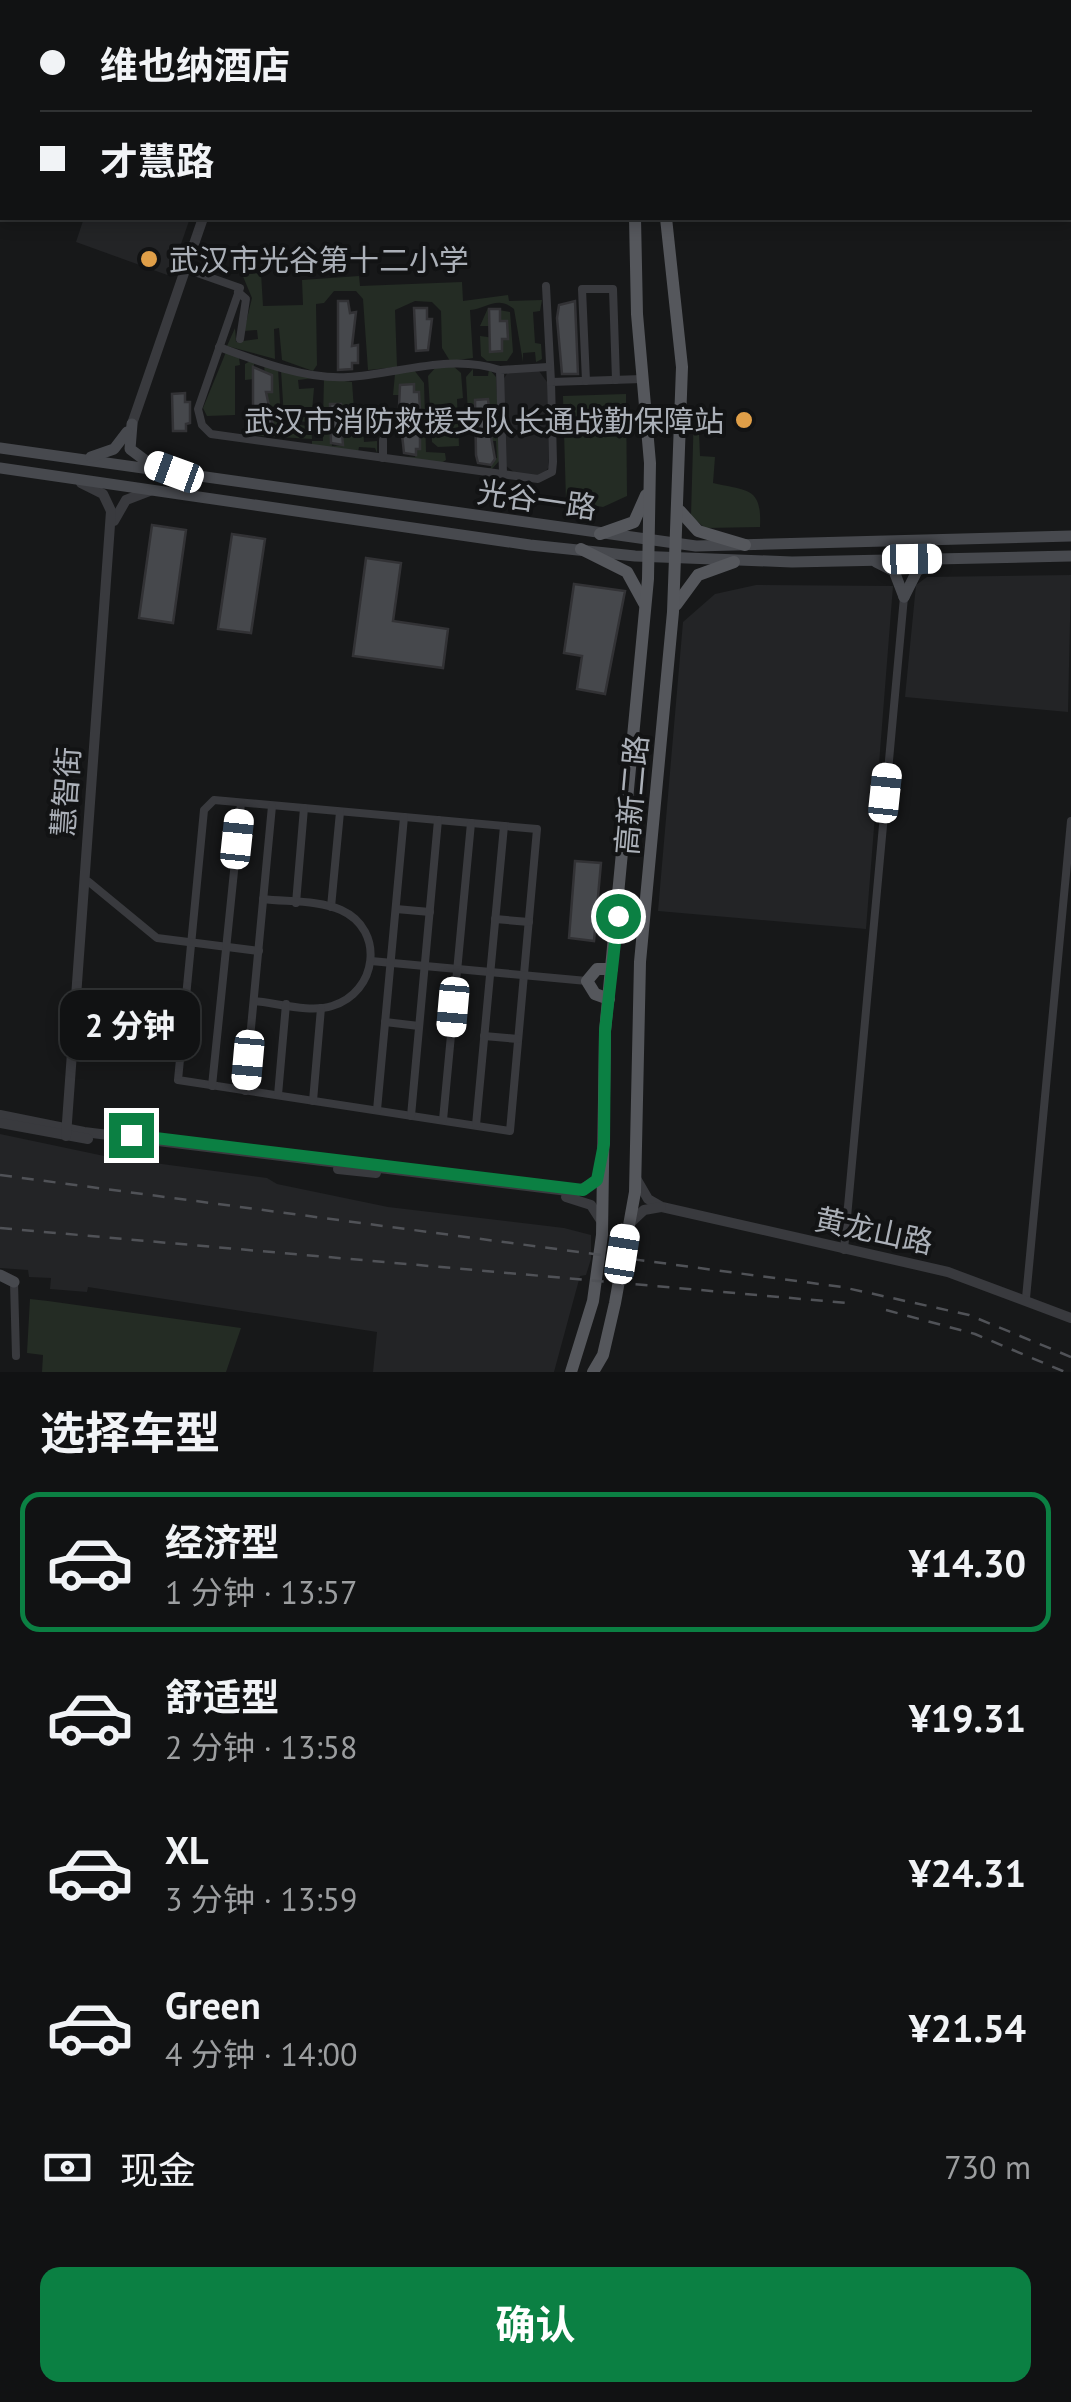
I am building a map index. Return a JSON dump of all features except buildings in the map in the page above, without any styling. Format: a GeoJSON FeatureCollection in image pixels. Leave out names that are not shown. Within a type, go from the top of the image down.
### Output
{"type":"FeatureCollection","features":[{"type":"Feature","properties":{"kind":"main road","name":"高新二路"},"geometry":{"type":"LineString","coordinates":[[571,1372],[593,1301],[602,1235],[609,999],[650,540],[650,462],[636,288],[635,220]]}},
{"type":"Feature","properties":{"kind":"main road","name":"高新二路"},"geometry":{"type":"LineString","coordinates":[[594,1372],[614,1304],[635,1172],[640,962],[673,612],[682,367],[666,220]]}},
{"type":"Feature","properties":{"kind":"main road"},"geometry":{"type":"LineString","coordinates":[[78,459],[119,446],[132,424]]}},
{"type":"Feature","properties":{"kind":"main road"},"geometry":{"type":"LineString","coordinates":[[132,424],[129,442],[136,456],[174,472]]}},
{"type":"Feature","properties":{"kind":"main road","name":"光谷一路"},"geometry":{"type":"LineString","coordinates":[[0,448],[677,543],[745,545],[1071,536]]}},
{"type":"Feature","properties":{"kind":"main road"},"geometry":{"type":"LineString","coordinates":[[600,534],[627,527],[638,518],[645,506],[650,462]]}},
{"type":"Feature","properties":{"kind":"main road","name":"光谷一路"},"geometry":{"type":"LineString","coordinates":[[0,468],[649,557],[734,562],[1069,557]]}},
{"type":"Feature","properties":{"kind":"main road"},"geometry":{"type":"LineString","coordinates":[[261,505],[291,500],[263,485]]}},
{"type":"Feature","properties":{"kind":"main road"},"geometry":{"type":"LineString","coordinates":[[678,506],[683,520],[694,529],[745,545]]}},
{"type":"Feature","properties":{"kind":"main road"},"geometry":{"type":"LineString","coordinates":[[581,549],[627,572],[641,592],[645,610]]}},
{"type":"Feature","properties":{"kind":"main road"},"geometry":{"type":"LineString","coordinates":[[904,598],[917,571],[940,559]]}},
{"type":"Feature","properties":{"kind":"main road"},"geometry":{"type":"LineString","coordinates":[[866,560],[894,571],[904,598]]}},
{"type":"Feature","properties":{"kind":"main road"},"geometry":{"type":"LineString","coordinates":[[673,612],[690,582],[734,562]]}},
{"type":"Feature","properties":{"kind":"main road"},"geometry":{"type":"LineString","coordinates":[[609,999],[595,994],[587,981],[597,969],[612,970]]}},
{"type":"Feature","properties":{"kind":"main road"},"geometry":{"type":"LineString","coordinates":[[0,1278],[14,1282]]}},
{"type":"Feature","properties":{"kind":"street"},"geometry":{"type":"LineString","coordinates":[[132,424],[202,220]]}},
{"type":"Feature","properties":{"kind":"street"},"geometry":{"type":"LineString","coordinates":[[186,269],[240,288],[198,409],[206,430],[538,479],[552,472],[546,286]]}},
{"type":"Feature","properties":{"kind":"street"},"geometry":{"type":"LineString","coordinates":[[613,288],[616,380]]}},
{"type":"Feature","properties":{"kind":"street"},"geometry":{"type":"LineString","coordinates":[[586,381],[582,289],[636,288]]}},
{"type":"Feature","properties":{"kind":"street"},"geometry":{"type":"LineString","coordinates":[[238,292],[246,299],[240,339]]}},
{"type":"Feature","properties":{"kind":"street"},"geometry":{"type":"LineString","coordinates":[[220,346],[318,376],[354,377],[440,363],[479,363],[500,370],[548,366]]}},
{"type":"Feature","properties":{"kind":"street"},"geometry":{"type":"LineString","coordinates":[[500,370],[503,474]]}},
{"type":"Feature","properties":{"kind":"street"},"geometry":{"type":"LineString","coordinates":[[551,382],[642,379]]}},
{"type":"Feature","properties":{"kind":"street"},"geometry":{"type":"LineString","coordinates":[[383,440],[384,458]]}},
{"type":"Feature","properties":{"kind":"street","name":"慧智街"},"geometry":{"type":"LineString","coordinates":[[66,478],[97,490],[111,511],[69,1133]]}},
{"type":"Feature","properties":{"kind":"street","name":"慧智街"},"geometry":{"type":"LineString","coordinates":[[69,1133],[114,521],[126,500],[153,490]]}},
{"type":"Feature","properties":{"kind":"street"},"geometry":{"type":"LineString","coordinates":[[844,1251],[904,598]]}},
{"type":"Feature","properties":{"kind":"street"},"geometry":{"type":"LineString","coordinates":[[214,800],[272,806],[537,829],[510,1130],[178,1080],[204,810],[214,800]]}},
{"type":"Feature","properties":{"kind":"street"},"geometry":{"type":"LineString","coordinates":[[212,1086],[241,803]]}},
{"type":"Feature","properties":{"kind":"street"},"geometry":{"type":"LineString","coordinates":[[246,1090],[272,806]]}},
{"type":"Feature","properties":{"kind":"street"},"geometry":{"type":"LineString","coordinates":[[296,903],[304,808]]}},
{"type":"Feature","properties":{"kind":"street"},"geometry":{"type":"LineString","coordinates":[[332,907],[340,812]]}},
{"type":"Feature","properties":{"kind":"street"},"geometry":{"type":"LineString","coordinates":[[376,1110],[404,818]]}},
{"type":"Feature","properties":{"kind":"street"},"geometry":{"type":"LineString","coordinates":[[411,1116],[438,820]]}},
{"type":"Feature","properties":{"kind":"street"},"geometry":{"type":"LineString","coordinates":[[1026,1298],[1071,821]]}},
{"type":"Feature","properties":{"kind":"street"},"geometry":{"type":"LineString","coordinates":[[442,1120],[471,824]]}},
{"type":"Feature","properties":{"kind":"street"},"geometry":{"type":"LineString","coordinates":[[476,1126],[504,826]]}},
{"type":"Feature","properties":{"kind":"street"},"geometry":{"type":"LineString","coordinates":[[89,882],[150,934],[191,944],[258,951]]}},
{"type":"Feature","properties":{"kind":"street"},"geometry":{"type":"LineString","coordinates":[[254,1000],[321,1008],[354,994],[368,976],[371,961],[362,928],[347,913],[332,907],[264,899]]}},
{"type":"Feature","properties":{"kind":"street"},"geometry":{"type":"LineString","coordinates":[[396,909],[430,912]]}},
{"type":"Feature","properties":{"kind":"street"},"geometry":{"type":"LineString","coordinates":[[495,919],[529,922]]}},
{"type":"Feature","properties":{"kind":"street"},"geometry":{"type":"LineString","coordinates":[[371,961],[587,981]]}},
{"type":"Feature","properties":{"kind":"street"},"geometry":{"type":"LineString","coordinates":[[278,1096],[286,1004]]}},
{"type":"Feature","properties":{"kind":"street"},"geometry":{"type":"LineString","coordinates":[[313,1101],[321,1008]]}},
{"type":"Feature","properties":{"kind":"street"},"geometry":{"type":"LineString","coordinates":[[385,1022],[419,1026]]}},
{"type":"Feature","properties":{"kind":"street"},"geometry":{"type":"LineString","coordinates":[[484,1036],[518,1039]]}},
{"type":"Feature","properties":{"kind":"street"},"geometry":{"type":"LineString","coordinates":[[0,1115],[69,1133],[576,1192],[597,1180],[604,1144]]}},
{"type":"Feature","properties":{"kind":"street"},"geometry":{"type":"LineString","coordinates":[[0,1123],[574,1198],[596,1210],[602,1235]]}},
{"type":"Feature","properties":{"kind":"street"},"geometry":{"type":"LineString","coordinates":[[635,1172],[640,1190],[662,1206]]}},
{"type":"Feature","properties":{"kind":"street"},"geometry":{"type":"LineString","coordinates":[[626,1230],[644,1210],[662,1206]]}},
{"type":"Feature","properties":{"kind":"street","name":"黄龙山路"},"geometry":{"type":"LineString","coordinates":[[662,1206],[713,1215],[844,1251],[924,1265],[1026,1298],[1071,1318]]}},
{"type":"Feature","properties":{"kind":"street"},"geometry":{"type":"LineString","coordinates":[[14,1282],[16,1356]]}},
{"type":"Feature","properties":{"kind":"shaded area","name":"武汉市光谷第十二小学"},"geometry":{"type":"Polygon","coordinates":[[[83,220],[189,220],[170,276],[76,242],[83,220]]]}},
{"type":"Feature","properties":{"kind":"shaded area"},"geometry":{"type":"Polygon","coordinates":[[[261,273],[263,306],[303,305],[302,280],[359,276],[360,286],[462,282],[463,301],[508,295],[509,301],[542,300],[540,311],[533,312],[535,343],[541,344],[542,359],[536,362],[535,352],[523,353],[523,362],[514,309],[497,303],[470,310],[473,358],[450,361],[442,348],[441,311],[432,302],[415,301],[395,310],[397,367],[368,370],[363,299],[356,291],[334,291],[324,303],[316,304],[317,365],[313,371],[282,360],[279,328],[274,329],[275,359],[227,346],[235,328],[236,342],[258,339],[257,330],[244,331],[252,298],[242,274],[261,273]]]}},
{"type":"Feature","properties":{"kind":"shaded area"},"geometry":{"type":"Polygon","coordinates":[[[488,308],[493,309],[489,309],[489,326],[480,326],[488,308]]]}},
{"type":"Feature","properties":{"kind":"shaded area"},"geometry":{"type":"Polygon","coordinates":[[[500,310],[510,312],[513,352],[507,361],[487,361],[481,356],[480,336],[502,339],[507,321],[500,321],[500,310]]]}},
{"type":"Feature","properties":{"kind":"shaded area"},"geometry":{"type":"Polygon","coordinates":[[[226,352],[239,358],[240,365],[235,366],[235,415],[207,416],[203,408],[226,352]]]}},
{"type":"Feature","properties":{"kind":"shaded area"},"geometry":{"type":"Polygon","coordinates":[[[252,360],[278,368],[281,421],[311,427],[312,439],[247,435],[246,421],[255,421],[254,434],[266,434],[267,425],[273,424],[266,392],[272,391],[272,376],[265,375],[264,364],[254,364],[254,379],[245,380],[245,364],[252,360]]]}},
{"type":"Feature","properties":{"kind":"shaded area"},"geometry":{"type":"Polygon","coordinates":[[[437,366],[453,366],[461,373],[463,398],[457,399],[459,446],[438,447],[432,442],[428,376],[437,366]]]}},
{"type":"Feature","properties":{"kind":"shaded area"},"geometry":{"type":"Polygon","coordinates":[[[473,369],[473,376],[488,376],[489,369],[496,377],[500,460],[491,470],[478,468],[491,468],[491,459],[497,458],[496,441],[490,441],[494,408],[476,400],[477,413],[468,413],[466,377],[473,369]]]}},
{"type":"Feature","properties":{"kind":"shaded area"},"geometry":{"type":"Polygon","coordinates":[[[281,370],[314,378],[298,380],[299,389],[314,388],[311,423],[284,418],[281,370]]]}},
{"type":"Feature","properties":{"kind":"shaded area"},"geometry":{"type":"Polygon","coordinates":[[[414,370],[424,383],[426,452],[445,453],[446,460],[441,463],[388,456],[415,457],[416,449],[420,448],[420,426],[414,421],[413,410],[420,410],[413,384],[401,385],[402,395],[393,395],[395,374],[414,370]]]}},
{"type":"Feature","properties":{"kind":"shaded area"},"geometry":{"type":"Polygon","coordinates":[[[539,371],[547,382],[549,467],[542,476],[515,473],[506,466],[503,380],[508,372],[539,371]]]}},
{"type":"Feature","properties":{"kind":"shaded area"},"geometry":{"type":"Polygon","coordinates":[[[324,378],[352,382],[355,424],[384,423],[386,440],[380,441],[379,430],[363,431],[364,442],[377,441],[377,453],[375,448],[359,447],[358,452],[312,446],[312,441],[323,441],[323,429],[331,429],[332,446],[342,445],[342,433],[349,432],[349,416],[342,415],[341,404],[330,404],[330,420],[323,420],[324,378]]]}},
{"type":"Feature","properties":{"kind":"shaded area"},"geometry":{"type":"Polygon","coordinates":[[[626,394],[627,496],[603,507],[566,501],[563,396],[626,394]]]}},
{"type":"Feature","properties":{"kind":"shaded area"},"geometry":{"type":"Polygon","coordinates":[[[694,410],[698,410],[700,456],[715,457],[713,483],[750,493],[758,504],[760,527],[705,528],[691,516],[694,410]]]}},
{"type":"Feature","properties":{"kind":"shaded area"},"geometry":{"type":"Polygon","coordinates":[[[1071,575],[1068,712],[905,697],[916,585],[927,577],[1071,575]]]}},
{"type":"Feature","properties":{"kind":"shaded area"},"geometry":{"type":"Polygon","coordinates":[[[756,585],[893,586],[866,929],[658,911],[683,622],[715,594],[756,585]]]}},
{"type":"Feature","properties":{"kind":"shaded area"},"geometry":{"type":"Polygon","coordinates":[[[0,1134],[109,1157],[267,1178],[277,1184],[388,1207],[564,1228],[591,1235],[591,1259],[586,1275],[580,1276],[554,1372],[373,1372],[377,1332],[88,1287],[87,1292],[50,1289],[51,1278],[29,1277],[28,1270],[0,1268],[0,1134]]]}},
{"type":"Feature","properties":{"kind":"shaded area"},"geometry":{"type":"Polygon","coordinates":[[[30,1299],[241,1328],[226,1372],[42,1372],[43,1355],[27,1353],[30,1299]]]}},
{"type":"Feature","properties":{"kind":"railway"},"geometry":{"type":"LineString","coordinates":[[0,1175],[842,1287],[969,1315],[1071,1357]]}},
{"type":"Feature","properties":{"kind":"railway"},"geometry":{"type":"LineString","coordinates":[[0,1228],[847,1303]]}},
{"type":"Feature","properties":{"kind":"railway"},"geometry":{"type":"LineString","coordinates":[[886,1310],[975,1334],[1065,1372]]}},
{"type":"Feature","properties":{"kind":"place","name":"武汉市光谷第十二小学"},"geometry":{"type":"Point","coordinates":[149,259]}},
{"type":"Feature","properties":{"kind":"place","name":"武汉市消防救援支队长通战勤保障站"},"geometry":{"type":"Point","coordinates":[744,420]}},
{"type":"Feature","properties":{"kind":"route"},"geometry":{"type":"LineString","coordinates":[[131,1135],[583,1190],[597,1180],[604,1144],[605,1031],[618,916]]}}]}
